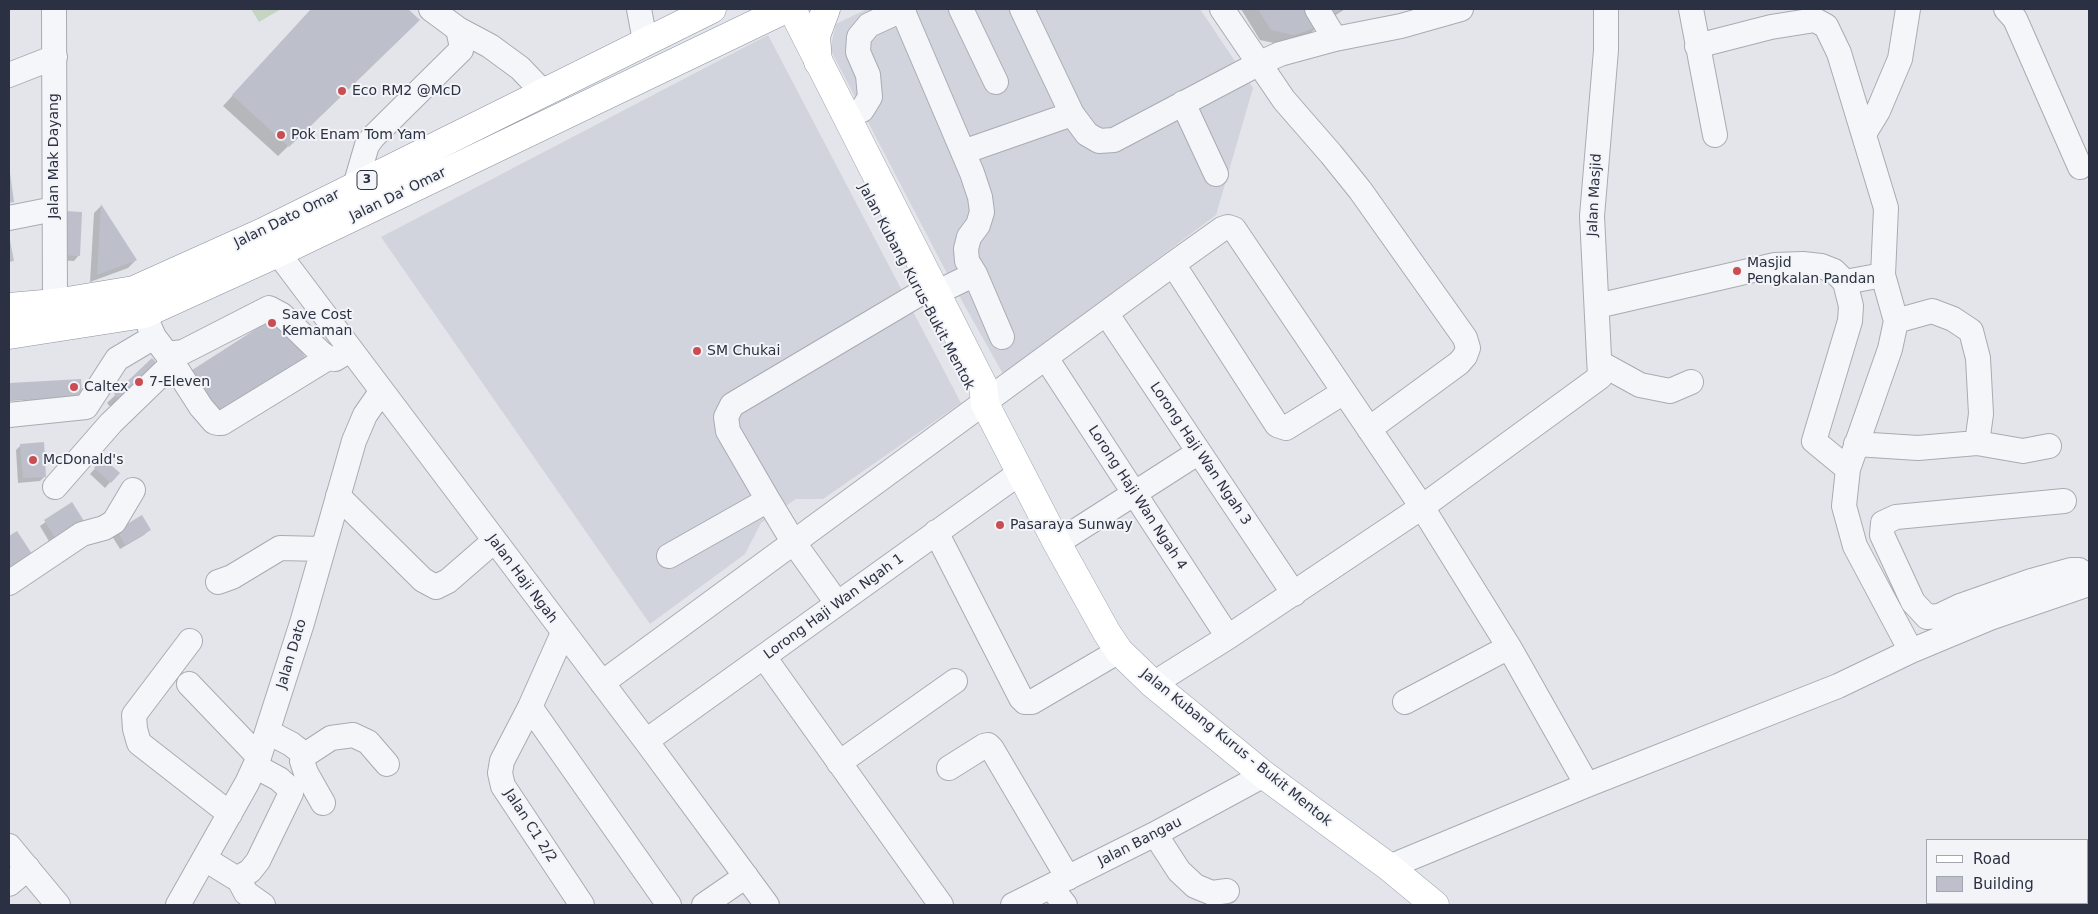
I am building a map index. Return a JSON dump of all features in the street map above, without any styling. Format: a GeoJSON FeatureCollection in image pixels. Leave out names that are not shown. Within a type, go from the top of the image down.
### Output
{"type":"FeatureCollection","features":[{"type":"Feature","properties":{"kind":"main road","name":"Jalan Dato Omar"},"geometry":{"type":"LineString","coordinates":[[9,307],[55,303],[134,290],[262,232],[712,9]]}},
{"type":"Feature","properties":{"kind":"main road"},"geometry":{"type":"LineString","coordinates":[[605,61],[625,58],[644,51],[734,9]]}},
{"type":"Feature","properties":{"kind":"main road"},"geometry":{"type":"LineString","coordinates":[[818,62],[816,36],[826,9]]}},
{"type":"Feature","properties":{"kind":"main road","name":"Jalan Kubang Kurus-Bukit Mentok"},"geometry":{"type":"LineString","coordinates":[[782,10],[818,62],[847,118],[969,392],[985,404]]}},
{"type":"Feature","properties":{"kind":"main road","name":"Jalan Kubang Kurus-Bukit Mentok"},"geometry":{"type":"LineString","coordinates":[[782,10],[927,294]]}},
{"type":"Feature","properties":{"kind":"main road","name":"Jalan Da' Omar"},"geometry":{"type":"LineString","coordinates":[[9,335],[159,342],[278,253],[782,10]]}},
{"type":"Feature","properties":{"kind":"main road","name":"Jalan Kubang Kurus - Bukit Mentok"},"geometry":{"type":"LineString","coordinates":[[985,404],[1058,543],[1107,633],[1119,651],[1153,684],[1264,775],[1389,868],[1435,905]]}},
{"type":"Feature","properties":{"kind":"street","name":"Jalan Mak Dayang"},"geometry":{"type":"LineString","coordinates":[[54,9],[55,303]]}},
{"type":"Feature","properties":{"kind":"street"},"geometry":{"type":"LineString","coordinates":[[431,9],[458,29],[490,46],[520,68],[543,92]]}},
{"type":"Feature","properties":{"kind":"street"},"geometry":{"type":"LineString","coordinates":[[639,9],[645,41]]}},
{"type":"Feature","properties":{"kind":"street"},"geometry":{"type":"LineString","coordinates":[[847,118],[862,110],[870,97],[868,75],[858,52],[858,37],[869,25],[903,9],[980,197],[982,212],[978,225],[969,237],[966,249],[968,261],[1002,337]]}},
{"type":"Feature","properties":{"kind":"street"},"geometry":{"type":"LineString","coordinates":[[961,9],[996,82]]}},
{"type":"Feature","properties":{"kind":"street"},"geometry":{"type":"LineString","coordinates":[[1022,9],[1072,114],[1086,134],[1099,141],[1114,140],[1280,54],[1335,39],[1396,17],[1461,9]]}},
{"type":"Feature","properties":{"kind":"street"},"geometry":{"type":"LineString","coordinates":[[1222,9],[1284,100],[1360,190],[1464,338],[1468,348],[1465,356],[1459,363],[1369,429]]}},
{"type":"Feature","properties":{"kind":"street"},"geometry":{"type":"LineString","coordinates":[[1317,9],[1335,39]]}},
{"type":"Feature","properties":{"kind":"street","name":"Jalan Masjid"},"geometry":{"type":"LineString","coordinates":[[1598,372],[1592,216],[1606,50],[1606,9]]}},
{"type":"Feature","properties":{"kind":"street"},"geometry":{"type":"LineString","coordinates":[[1691,9],[1715,135]]}},
{"type":"Feature","properties":{"kind":"street"},"geometry":{"type":"LineString","coordinates":[[1864,134],[1878,111],[1900,58],[1908,9]]}},
{"type":"Feature","properties":{"kind":"street"},"geometry":{"type":"LineString","coordinates":[[2006,9],[2015,19],[2080,167]]}},
{"type":"Feature","properties":{"kind":"street"},"geometry":{"type":"LineString","coordinates":[[1698,46],[1771,27],[1830,17],[1886,208],[1883,275],[1896,321],[1890,349],[1848,469],[1844,506],[1855,546],[1911,651]]}},
{"type":"Feature","properties":{"kind":"street"},"geometry":{"type":"LineString","coordinates":[[355,186],[367,145],[373,137],[461,50],[458,29]]}},
{"type":"Feature","properties":{"kind":"street"},"geometry":{"type":"LineString","coordinates":[[9,75],[55,57]]}},
{"type":"Feature","properties":{"kind":"street"},"geometry":{"type":"LineString","coordinates":[[1183,103],[1216,174]]}},
{"type":"Feature","properties":{"kind":"street"},"geometry":{"type":"LineString","coordinates":[[963,152],[1072,114]]}},
{"type":"Feature","properties":{"kind":"street"},"geometry":{"type":"LineString","coordinates":[[9,218],[54,209]]}},
{"type":"Feature","properties":{"kind":"street"},"geometry":{"type":"LineString","coordinates":[[602,683],[985,404],[1222,228],[1228,227],[1234,229],[1422,507],[1509,647],[1587,785]]}},
{"type":"Feature","properties":{"kind":"street","name":"Jalan Haji Ngah"},"geometry":{"type":"LineString","coordinates":[[278,253],[767,905]]}},
{"type":"Feature","properties":{"kind":"street"},"geometry":{"type":"LineString","coordinates":[[1173,264],[1277,425],[1286,428],[1344,392]]}},
{"type":"Feature","properties":{"kind":"street"},"geometry":{"type":"LineString","coordinates":[[1596,306],[1775,265],[1802,264],[1820,266],[1834,271],[1844,282],[1851,306],[1850,321],[1814,438],[1816,444],[1848,469]]}},
{"type":"Feature","properties":{"kind":"street"},"geometry":{"type":"LineString","coordinates":[[837,603],[794,543],[768,500],[728,431],[726,417],[732,405],[927,294],[975,274]]}},
{"type":"Feature","properties":{"kind":"street"},"geometry":{"type":"LineString","coordinates":[[1844,282],[1883,275]]}},
{"type":"Feature","properties":{"kind":"street"},"geometry":{"type":"LineString","coordinates":[[9,415],[86,407],[117,358],[159,342],[183,352],[269,308],[282,314],[321,354],[328,358],[335,359],[350,350]]}},
{"type":"Feature","properties":{"kind":"street"},"geometry":{"type":"LineString","coordinates":[[1896,321],[1932,311],[1953,319],[1971,331],[1978,358],[1980,395],[1981,414],[1977,443]]}},
{"type":"Feature","properties":{"kind":"street","name":"Lorong Haji Wan Ngah 3"},"geometry":{"type":"LineString","coordinates":[[1106,313],[1294,594]]}},
{"type":"Feature","properties":{"kind":"street"},"geometry":{"type":"LineString","coordinates":[[159,342],[201,406],[214,422],[222,423],[328,358]]}},
{"type":"Feature","properties":{"kind":"street"},"geometry":{"type":"LineString","coordinates":[[55,487],[111,423],[159,342]]}},
{"type":"Feature","properties":{"kind":"street","name":"Lorong Haji Wan Ngah 4"},"geometry":{"type":"LineString","coordinates":[[1046,358],[1228,637]]}},
{"type":"Feature","properties":{"kind":"street"},"geometry":{"type":"LineString","coordinates":[[1153,684],[1294,594],[1422,507],[1598,372],[1640,385],[1670,391],[1691,382]]}},
{"type":"Feature","properties":{"kind":"street","name":"Jalan Dato"},"geometry":{"type":"LineString","coordinates":[[178,905],[230,814],[257,761],[268,732],[354,441],[365,415],[381,392]]}},
{"type":"Feature","properties":{"kind":"street"},"geometry":{"type":"LineString","coordinates":[[1856,444],[1918,448],[1977,443],[2023,451],[2049,446]]}},
{"type":"Feature","properties":{"kind":"street"},"geometry":{"type":"LineString","coordinates":[[1058,543],[1199,452]]}},
{"type":"Feature","properties":{"kind":"street","name":"Lorong Haji Wan Ngah 1"},"geometry":{"type":"LineString","coordinates":[[646,742],[1021,472]]}},
{"type":"Feature","properties":{"kind":"street"},"geometry":{"type":"LineString","coordinates":[[9,583],[82,534],[104,528],[114,522],[133,490]]}},
{"type":"Feature","properties":{"kind":"street"},"geometry":{"type":"LineString","coordinates":[[338,496],[423,580],[436,587],[448,582],[494,541]]}},
{"type":"Feature","properties":{"kind":"street"},"geometry":{"type":"LineString","coordinates":[[669,556],[768,500]]}},
{"type":"Feature","properties":{"kind":"street"},"geometry":{"type":"LineString","coordinates":[[2064,501],[1896,517],[1883,524],[1882,535],[1913,602],[1927,617],[1939,616],[1960,606],[2031,581],[2072,570],[2079,570],[2089,579]]}},
{"type":"Feature","properties":{"kind":"street"},"geometry":{"type":"LineString","coordinates":[[936,532],[1021,698],[1025,702],[1032,702],[1119,651]]}},
{"type":"Feature","properties":{"kind":"street"},"geometry":{"type":"LineString","coordinates":[[218,582],[232,577],[280,548],[323,549]]}},
{"type":"Feature","properties":{"kind":"street"},"geometry":{"type":"LineString","coordinates":[[1389,868],[1587,785],[1838,686],[1911,651],[1990,618],[2089,584]]}},
{"type":"Feature","properties":{"kind":"street","name":"Jalan C1 2/2"},"geometry":{"type":"LineString","coordinates":[[563,633],[530,707],[502,761],[500,774],[503,786],[582,905]]}},
{"type":"Feature","properties":{"kind":"street"},"geometry":{"type":"LineString","coordinates":[[190,641],[134,715],[135,729],[139,743],[230,814]]}},
{"type":"Feature","properties":{"kind":"street"},"geometry":{"type":"LineString","coordinates":[[1405,702],[1509,647]]}},
{"type":"Feature","properties":{"kind":"street"},"geometry":{"type":"LineString","coordinates":[[764,657],[941,905]]}},
{"type":"Feature","properties":{"kind":"street"},"geometry":{"type":"LineString","coordinates":[[839,763],[955,681]]}},
{"type":"Feature","properties":{"kind":"street"},"geometry":{"type":"LineString","coordinates":[[189,684],[257,761],[290,788],[292,793],[258,861],[250,871],[238,878]]}},
{"type":"Feature","properties":{"kind":"street"},"geometry":{"type":"LineString","coordinates":[[530,707],[669,905]]}},
{"type":"Feature","properties":{"kind":"street"},"geometry":{"type":"LineString","coordinates":[[268,732],[291,744],[305,755]]}},
{"type":"Feature","properties":{"kind":"street"},"geometry":{"type":"LineString","coordinates":[[323,803],[306,773],[302,761],[305,755],[331,738],[353,735],[368,742],[387,764]]}},
{"type":"Feature","properties":{"kind":"street"},"geometry":{"type":"LineString","coordinates":[[950,768],[984,746],[988,745],[992,749],[1061,890]]}},
{"type":"Feature","properties":{"kind":"street","name":"Jalan Bangau"},"geometry":{"type":"LineString","coordinates":[[1013,905],[1061,890],[1155,834],[1264,775]]}},
{"type":"Feature","properties":{"kind":"street"},"geometry":{"type":"LineString","coordinates":[[1155,834],[1179,871],[1195,886],[1212,893],[1227,891]]}},
{"type":"Feature","properties":{"kind":"street"},"geometry":{"type":"LineString","coordinates":[[9,846],[58,905]]}},
{"type":"Feature","properties":{"kind":"street"},"geometry":{"type":"LineString","coordinates":[[205,859],[238,878],[246,894],[263,905]]}},
{"type":"Feature","properties":{"kind":"street"},"geometry":{"type":"LineString","coordinates":[[9,884],[28,868]]}},
{"type":"Feature","properties":{"kind":"street"},"geometry":{"type":"LineString","coordinates":[[704,905],[746,876]]}},
{"type":"Feature","properties":{"kind":"shaded area"},"geometry":{"type":"Polygon","coordinates":[[[867,9],[1200,9],[1253,88],[1216,215],[1003,374],[953,285],[830,49],[836,24],[867,9]]]}},
{"type":"Feature","properties":{"kind":"shaded area","name":"SM Chukai"},"geometry":{"type":"Polygon","coordinates":[[[768,35],[961,403],[823,499],[796,499],[761,523],[745,554],[650,624],[381,237],[768,35]]]}},
{"type":"Feature","properties":{"kind":"green space"},"geometry":{"type":"Polygon","coordinates":[[[251,9],[281,9],[259,22],[251,9]]]}},
{"type":"Feature","properties":{"kind":"building"},"geometry":{"type":"Polygon","coordinates":[[[311,9],[408,9],[420,20],[289,147],[232,95],[311,9]]]}},
{"type":"Feature","properties":{"kind":"building"},"geometry":{"type":"Polygon","coordinates":[[[1258,9],[1309,9],[1320,26],[1294,35],[1271,30],[1258,9]]]}},
{"type":"Feature","properties":{"kind":"building"},"geometry":{"type":"Polygon","coordinates":[[[1329,9],[1342,9],[1332,15],[1329,9]]]}},
{"type":"Feature","properties":{"kind":"building"},"geometry":{"type":"Polygon","coordinates":[[[9,174],[14,202],[9,203],[9,174]]]}},
{"type":"Feature","properties":{"kind":"building"},"geometry":{"type":"Polygon","coordinates":[[[101,204],[137,260],[97,275],[101,204]]]}},
{"type":"Feature","properties":{"kind":"building"},"geometry":{"type":"Polygon","coordinates":[[[65,211],[82,212],[80,256],[63,255],[65,211]]]}},
{"type":"Feature","properties":{"kind":"building"},"geometry":{"type":"Polygon","coordinates":[[[9,235],[14,261],[9,262],[9,235]]]}},
{"type":"Feature","properties":{"kind":"building"},"geometry":{"type":"Polygon","coordinates":[[[270,320],[285,325],[309,363],[215,421],[186,374],[270,320]]]}},
{"type":"Feature","properties":{"kind":"building","name":"7-Eleven"},"geometry":{"type":"Polygon","coordinates":[[[152,358],[163,370],[125,406],[114,394],[152,358]]]}},
{"type":"Feature","properties":{"kind":"building"},"geometry":{"type":"Polygon","coordinates":[[[81,379],[82,395],[71,396],[72,412],[26,415],[25,399],[9,400],[9,383],[81,379]]]}},
{"type":"Feature","properties":{"kind":"building","name":"McDonald's"},"geometry":{"type":"Polygon","coordinates":[[[44,442],[46,477],[23,478],[20,444],[44,442]]]}},
{"type":"Feature","properties":{"kind":"building"},"geometry":{"type":"Polygon","coordinates":[[[103,458],[120,473],[111,483],[94,468],[103,458]]]}},
{"type":"Feature","properties":{"kind":"building"},"geometry":{"type":"Polygon","coordinates":[[[72,502],[84,521],[56,539],[44,520],[72,502]]]}},
{"type":"Feature","properties":{"kind":"building"},"geometry":{"type":"Polygon","coordinates":[[[142,515],[151,530],[125,545],[117,530],[142,515]]]}},
{"type":"Feature","properties":{"kind":"building"},"geometry":{"type":"Polygon","coordinates":[[[17,531],[34,557],[9,573],[9,536],[17,531]]]}},
{"type":"Feature","properties":{"kind":"place","name":"Eco RM2 @McD"},"geometry":{"type":"Point","coordinates":[342,91]}},
{"type":"Feature","properties":{"kind":"place","name":"Pok Enam Tom Yam"},"geometry":{"type":"Point","coordinates":[281,135]}},
{"type":"Feature","properties":{"kind":"place","name":"Masjid Pengkalan Pandan"},"geometry":{"type":"Point","coordinates":[1737,271]}},
{"type":"Feature","properties":{"kind":"place","name":"Save Cost Kemaman"},"geometry":{"type":"Point","coordinates":[272,323]}},
{"type":"Feature","properties":{"kind":"place","name":"SM Chukai"},"geometry":{"type":"Point","coordinates":[697,351]}},
{"type":"Feature","properties":{"kind":"place","name":"7-Eleven"},"geometry":{"type":"Point","coordinates":[139,382]}},
{"type":"Feature","properties":{"kind":"place","name":"Caltex"},"geometry":{"type":"Point","coordinates":[74,387]}},
{"type":"Feature","properties":{"kind":"place","name":"McDonald's"},"geometry":{"type":"Point","coordinates":[33,460]}},
{"type":"Feature","properties":{"kind":"place","name":"Pasaraya Sunway"},"geometry":{"type":"Point","coordinates":[1000,525]}}]}
